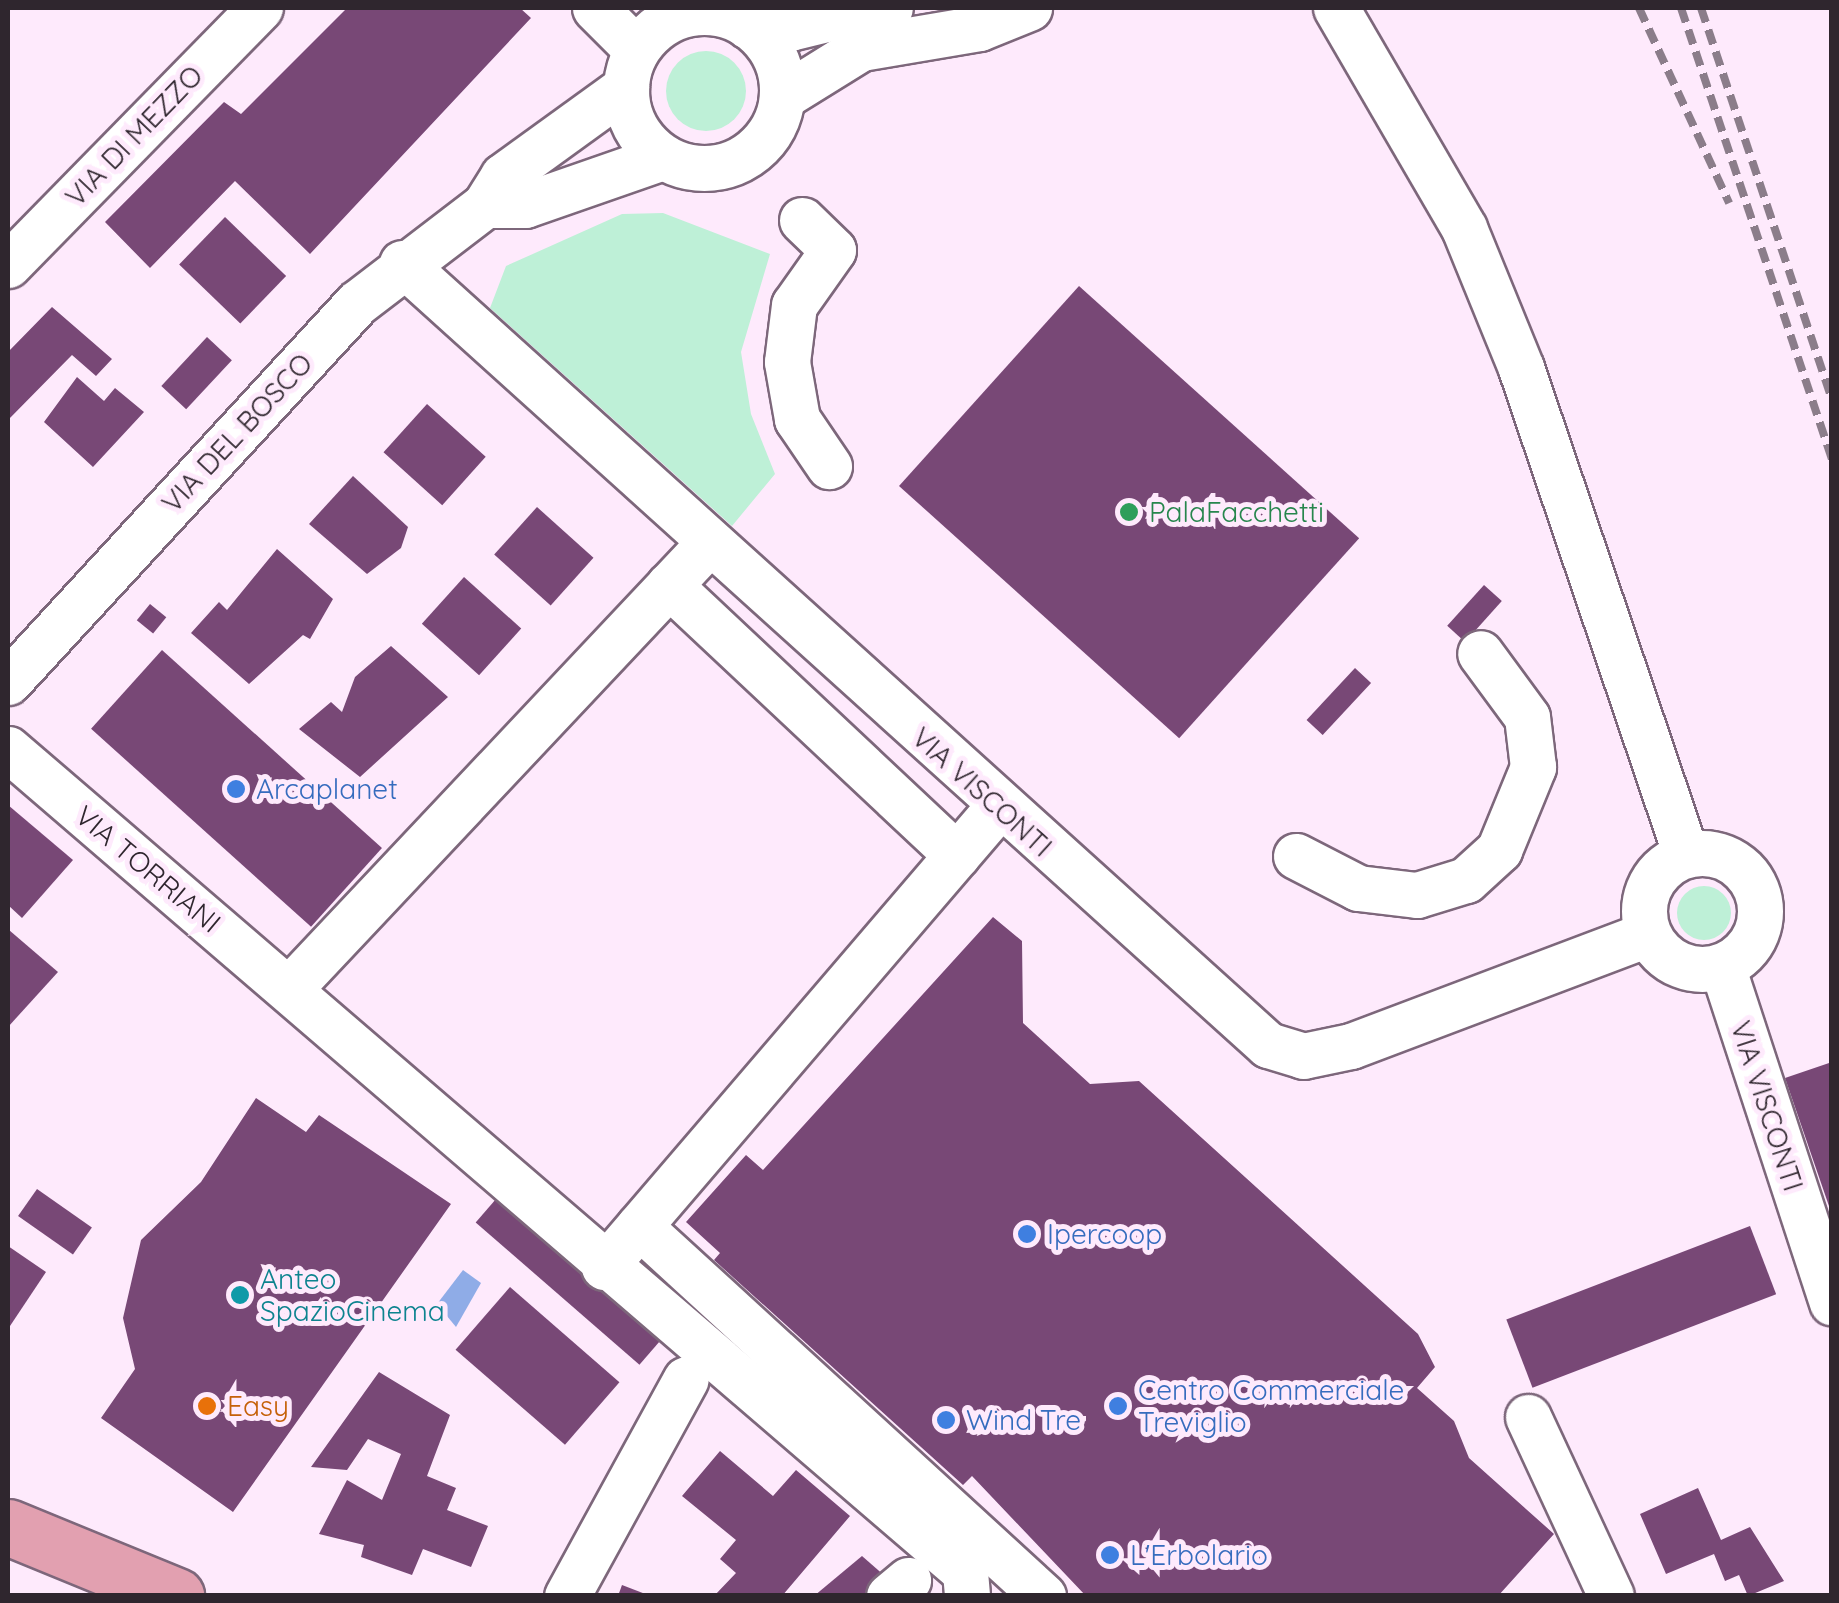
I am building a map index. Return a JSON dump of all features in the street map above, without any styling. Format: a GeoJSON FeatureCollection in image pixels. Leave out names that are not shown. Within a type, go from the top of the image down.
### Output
{"type":"FeatureCollection","features":[{"type":"Feature","properties":{"kind":"main road"},"geometry":{"type":"LineString","coordinates":[[8,1527],[147,1590]]}},
{"type":"Feature","properties":{"kind":"street","name":"VIA DI MEZZO"},"geometry":{"type":"LineString","coordinates":[[8,265],[260,8]]}},
{"type":"Feature","properties":{"kind":"street"},"geometry":{"type":"LineString","coordinates":[[595,8],[632,68],[635,128],[663,157],[694,168],[738,161],[766,138],[782,97],[890,8]]}},
{"type":"Feature","properties":{"kind":"street"},"geometry":{"type":"LineString","coordinates":[[632,68],[681,12],[737,17],[790,28],[979,28],[1029,8]]}},
{"type":"Feature","properties":{"kind":"street"},"geometry":{"type":"LineString","coordinates":[[1336,8],[1464,228],[1521,368],[1686,855]]}},
{"type":"Feature","properties":{"kind":"street"},"geometry":{"type":"LineString","coordinates":[[737,17],[775,56],[782,97]]}},
{"type":"Feature","properties":{"kind":"street","name":"VIA DEL BOSCO"},"geometry":{"type":"LineString","coordinates":[[8,682],[402,263],[485,206],[504,176],[632,68]]}},
{"type":"Feature","properties":{"kind":"street","name":"VIA DEL BOSCO"},"geometry":{"type":"LineString","coordinates":[[485,206],[525,205],[663,157]]}},
{"type":"Feature","properties":{"kind":"street"},"geometry":{"type":"LineString","coordinates":[[802,220],[833,250],[794,305],[787,362],[796,419],[830,466]]}},
{"type":"Feature","properties":{"kind":"street","name":"VIA VISCONTI"},"geometry":{"type":"LineString","coordinates":[[402,263],[1235,1022],[1304,1056],[1648,934]]}},
{"type":"Feature","properties":{"kind":"street"},"geometry":{"type":"LineString","coordinates":[[289,989],[708,544]]}},
{"type":"Feature","properties":{"kind":"street"},"geometry":{"type":"LineString","coordinates":[[669,585],[956,855]]}},
{"type":"Feature","properties":{"kind":"street"},"geometry":{"type":"LineString","coordinates":[[1296,856],[1358,888],[1418,894],[1466,880],[1499,850],[1533,768],[1526,716],[1480,653]]}},
{"type":"Feature","properties":{"kind":"street","name":"VIA TORRIANI"},"geometry":{"type":"LineString","coordinates":[[8,749],[289,989],[604,1267],[965,1572],[967,1596]]}},
{"type":"Feature","properties":{"kind":"street"},"geometry":{"type":"LineString","coordinates":[[604,1267],[998,806]]}},
{"type":"Feature","properties":{"kind":"street"},"geometry":{"type":"LineString","coordinates":[[1686,855],[1726,858],[1757,892],[1754,939],[1722,966],[1678,964],[1648,934],[1649,887],[1686,855]]}},
{"type":"Feature","properties":{"kind":"street","name":"VIA VISCONTI"},"geometry":{"type":"LineString","coordinates":[[1722,966],[1832,1302]]}},
{"type":"Feature","properties":{"kind":"street"},"geometry":{"type":"LineString","coordinates":[[639,1226],[1043,1596]]}},
{"type":"Feature","properties":{"kind":"street"},"geometry":{"type":"LineString","coordinates":[[568,1596],[686,1379]]}},
{"type":"Feature","properties":{"kind":"street"},"geometry":{"type":"LineString","coordinates":[[1528,1417],[1611,1596]]}},
{"type":"Feature","properties":{"kind":"green space"},"geometry":{"type":"Polygon","coordinates":[[[706,51],[721,54],[734,63],[743,76],[743,106],[734,119],[721,128],[706,131],[691,128],[678,119],[669,106],[666,91],[669,76],[678,63],[691,54],[706,51]]]}},
{"type":"Feature","properties":{"kind":"green space"},"geometry":{"type":"Polygon","coordinates":[[[663,213],[770,254],[741,352],[751,414],[775,474],[732,526],[490,308],[506,266],[622,214],[663,213]]]}},
{"type":"Feature","properties":{"kind":"green space"},"geometry":{"type":"Polygon","coordinates":[[[1704,886],[1723,894],[1731,913],[1723,932],[1704,940],[1685,932],[1677,913],[1685,894],[1704,886]]]}},
{"type":"Feature","properties":{"kind":"water"},"geometry":{"type":"Polygon","coordinates":[[[463,1270],[481,1283],[456,1327],[437,1304],[463,1270]]]}},
{"type":"Feature","properties":{"kind":"building"},"geometry":{"type":"Polygon","coordinates":[[[347,8],[520,8],[531,18],[310,254],[235,181],[150,268],[105,222],[224,102],[241,114],[347,8]]]}},
{"type":"Feature","properties":{"kind":"building"},"geometry":{"type":"Polygon","coordinates":[[[225,217],[286,276],[240,324],[179,264],[225,217]]]}},
{"type":"Feature","properties":{"kind":"building","name":"PalaFacchetti"},"geometry":{"type":"Polygon","coordinates":[[[1079,286],[1359,538],[1179,738],[899,486],[1079,286]]]}},
{"type":"Feature","properties":{"kind":"building"},"geometry":{"type":"Polygon","coordinates":[[[52,307],[112,359],[96,376],[72,355],[8,420],[8,352],[52,307]]]}},
{"type":"Feature","properties":{"kind":"building"},"geometry":{"type":"Polygon","coordinates":[[[207,337],[232,360],[186,409],[161,386],[207,337]]]}},
{"type":"Feature","properties":{"kind":"building"},"geometry":{"type":"Polygon","coordinates":[[[77,377],[104,401],[115,388],[144,412],[93,467],[44,422],[77,377]]]}},
{"type":"Feature","properties":{"kind":"building"},"geometry":{"type":"Polygon","coordinates":[[[427,404],[486,457],[442,505],[384,452],[427,404]]]}},
{"type":"Feature","properties":{"kind":"building"},"geometry":{"type":"Polygon","coordinates":[[[353,476],[408,527],[401,548],[367,574],[309,524],[353,476]]]}},
{"type":"Feature","properties":{"kind":"building"},"geometry":{"type":"Polygon","coordinates":[[[537,507],[593,558],[551,605],[494,555],[537,507]]]}},
{"type":"Feature","properties":{"kind":"building"},"geometry":{"type":"Polygon","coordinates":[[[277,549],[333,599],[310,639],[303,635],[249,684],[191,633],[219,602],[227,610],[277,549]]]}},
{"type":"Feature","properties":{"kind":"building"},"geometry":{"type":"Polygon","coordinates":[[[464,577],[521,629],[479,675],[422,624],[464,577]]]}},
{"type":"Feature","properties":{"kind":"building"},"geometry":{"type":"Polygon","coordinates":[[[1484,585],[1502,601],[1465,642],[1447,626],[1484,585]]]}},
{"type":"Feature","properties":{"kind":"building"},"geometry":{"type":"Polygon","coordinates":[[[150,604],[166,617],[153,634],[137,620],[150,604]]]}},
{"type":"Feature","properties":{"kind":"building"},"geometry":{"type":"Polygon","coordinates":[[[391,646],[448,697],[360,777],[299,729],[331,702],[342,712],[355,677],[391,646]]]}},
{"type":"Feature","properties":{"kind":"building"},"geometry":{"type":"Polygon","coordinates":[[[162,650],[382,848],[311,927],[91,729],[162,650]]]}},
{"type":"Feature","properties":{"kind":"building"},"geometry":{"type":"Polygon","coordinates":[[[1355,668],[1371,683],[1323,735],[1307,720],[1355,668]]]}},
{"type":"Feature","properties":{"kind":"building"},"geometry":{"type":"Polygon","coordinates":[[[8,805],[73,860],[22,918],[8,905],[8,805]]]}},
{"type":"Feature","properties":{"kind":"building"},"geometry":{"type":"Polygon","coordinates":[[[993,917],[1022,941],[1023,1023],[1090,1084],[1139,1081],[1418,1334],[1435,1367],[1417,1388],[1454,1421],[1469,1458],[1554,1534],[1498,1596],[1086,1596],[972,1476],[963,1485],[714,1260],[720,1253],[686,1222],[746,1155],[763,1170],[993,917]]]}},
{"type":"Feature","properties":{"kind":"building"},"geometry":{"type":"Polygon","coordinates":[[[8,931],[58,972],[8,1027],[8,931]]]}},
{"type":"Feature","properties":{"kind":"building"},"geometry":{"type":"Polygon","coordinates":[[[1832,1062],[1832,1212],[1831,1212],[1785,1078],[1832,1062]]]}},
{"type":"Feature","properties":{"kind":"building"},"geometry":{"type":"Polygon","coordinates":[[[256,1098],[306,1132],[319,1115],[451,1204],[233,1512],[101,1418],[135,1369],[123,1318],[141,1240],[201,1182],[256,1098]]]}},
{"type":"Feature","properties":{"kind":"building"},"geometry":{"type":"Polygon","coordinates":[[[37,1189],[92,1227],[73,1254],[18,1216],[37,1189]]]}},
{"type":"Feature","properties":{"kind":"building"},"geometry":{"type":"Polygon","coordinates":[[[496,1199],[660,1341],[639,1365],[476,1222],[496,1199]]]}},
{"type":"Feature","properties":{"kind":"building"},"geometry":{"type":"Polygon","coordinates":[[[1750,1226],[1776,1294],[1532,1388],[1506,1320],[1750,1226]]]}},
{"type":"Feature","properties":{"kind":"building"},"geometry":{"type":"Polygon","coordinates":[[[8,1246],[46,1272],[8,1329],[8,1246]]]}},
{"type":"Feature","properties":{"kind":"building"},"geometry":{"type":"Polygon","coordinates":[[[510,1287],[619,1382],[565,1445],[456,1350],[510,1287]]]}},
{"type":"Feature","properties":{"kind":"building"},"geometry":{"type":"Polygon","coordinates":[[[379,1372],[450,1415],[427,1476],[456,1488],[447,1510],[488,1526],[471,1567],[423,1549],[412,1575],[361,1557],[364,1545],[319,1534],[347,1480],[382,1500],[401,1454],[368,1439],[347,1470],[311,1467],[379,1372]]]}},
{"type":"Feature","properties":{"kind":"building"},"geometry":{"type":"Polygon","coordinates":[[[720,1451],[773,1496],[796,1470],[850,1516],[782,1596],[714,1596],[736,1573],[720,1559],[736,1540],[682,1496],[720,1451]]]}},
{"type":"Feature","properties":{"kind":"building"},"geometry":{"type":"Polygon","coordinates":[[[1698,1488],[1721,1540],[1750,1527],[1784,1581],[1748,1596],[1739,1575],[1725,1581],[1714,1554],[1666,1574],[1640,1514],[1698,1488]]]}},
{"type":"Feature","properties":{"kind":"building"},"geometry":{"type":"Polygon","coordinates":[[[862,1556],[886,1577],[863,1596],[814,1596],[862,1556]]]}},
{"type":"Feature","properties":{"kind":"building"},"geometry":{"type":"Polygon","coordinates":[[[622,1585],[648,1595],[648,1596],[618,1596],[622,1585]]]}},
{"type":"Feature","properties":{"kind":"railway"},"geometry":{"type":"LineString","coordinates":[[1639,8],[1729,203]]}},
{"type":"Feature","properties":{"kind":"railway"},"geometry":{"type":"LineString","coordinates":[[1681,8],[1832,460]]}},
{"type":"Feature","properties":{"kind":"railway"},"geometry":{"type":"LineString","coordinates":[[1701,8],[1832,400]]}},
{"type":"Feature","properties":{"kind":"place","name":"PalaFacchetti"},"geometry":{"type":"Point","coordinates":[1129,512]}},
{"type":"Feature","properties":{"kind":"place","name":"Arcaplanet"},"geometry":{"type":"Point","coordinates":[236,789]}},
{"type":"Feature","properties":{"kind":"place","name":"Ipercoop"},"geometry":{"type":"Point","coordinates":[1027,1234]}},
{"type":"Feature","properties":{"kind":"place","name":"Anteo SpazioCinema"},"geometry":{"type":"Point","coordinates":[240,1295]}},
{"type":"Feature","properties":{"kind":"place","name":"Easy"},"geometry":{"type":"Point","coordinates":[207,1406]}},
{"type":"Feature","properties":{"kind":"place","name":"Centro Commerciale Treviglio"},"geometry":{"type":"Point","coordinates":[1118,1406]}},
{"type":"Feature","properties":{"kind":"place","name":"Wind Tre"},"geometry":{"type":"Point","coordinates":[946,1420]}},
{"type":"Feature","properties":{"kind":"place","name":"L'Erbolario"},"geometry":{"type":"Point","coordinates":[1110,1555]}}]}
